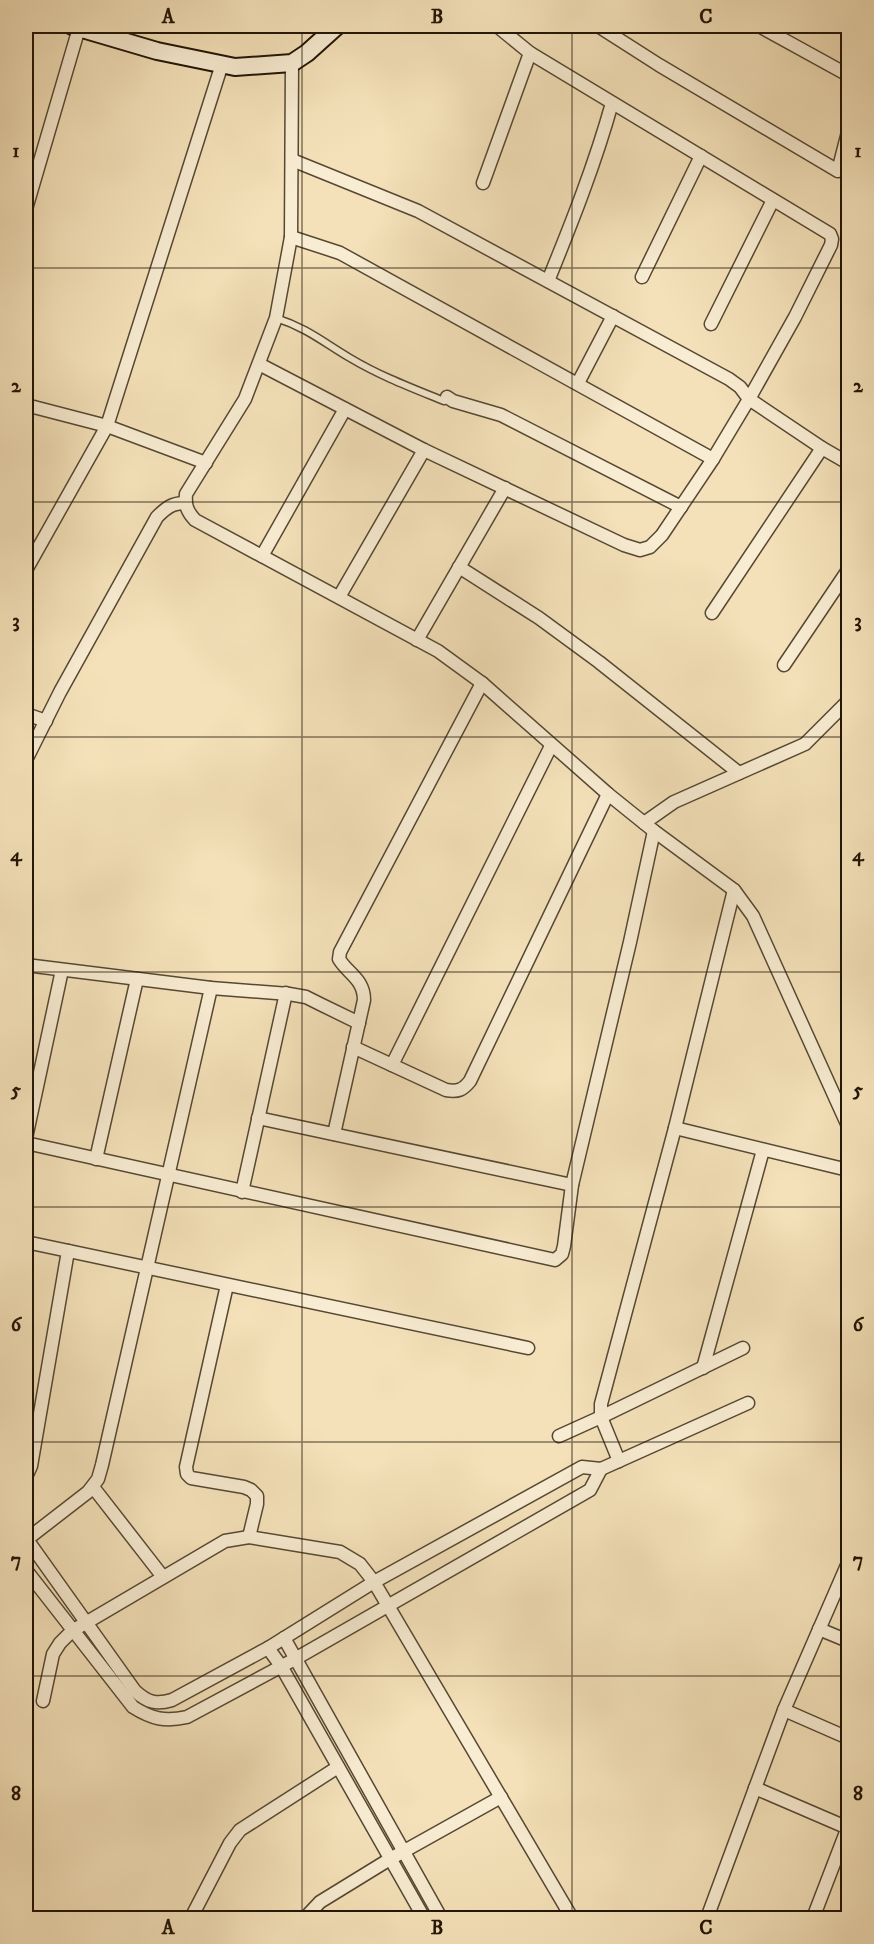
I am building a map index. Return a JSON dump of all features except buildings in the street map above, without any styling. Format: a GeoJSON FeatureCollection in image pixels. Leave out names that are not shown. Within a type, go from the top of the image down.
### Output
{"type":"FeatureCollection","features":[{"type":"Feature","properties":{"kind":"main road"},"geometry":{"type":"LineString","coordinates":[[75,26],[157,51],[235,66],[292,63],[307,53],[337,26]]}},
{"type":"Feature","properties":{"kind":"street"},"geometry":{"type":"LineString","coordinates":[[26,210],[75,26]]}},
{"type":"Feature","properties":{"kind":"street"},"geometry":{"type":"LineString","coordinates":[[259,364],[424,450],[624,545],[640,550],[650,547],[662,535],[713,459],[749,399],[795,317],[832,239],[825,230],[530,52],[497,26]]}},
{"type":"Feature","properties":{"kind":"street"},"geometry":{"type":"LineString","coordinates":[[598,26],[659,65],[838,171],[849,132]]}},
{"type":"Feature","properties":{"kind":"street"},"geometry":{"type":"LineString","coordinates":[[759,26],[849,75]]}},
{"type":"Feature","properties":{"kind":"street"},"geometry":{"type":"LineString","coordinates":[[483,183],[530,52]]}},
{"type":"Feature","properties":{"kind":"street"},"geometry":{"type":"LineString","coordinates":[[292,63],[291,237],[276,318],[245,399],[186,494],[187,511],[195,520],[438,651],[482,683],[608,794],[734,890],[753,916],[849,1126]]}},
{"type":"Feature","properties":{"kind":"street"},"geometry":{"type":"LineString","coordinates":[[26,570],[107,426],[222,64]]}},
{"type":"Feature","properties":{"kind":"street"},"geometry":{"type":"LineString","coordinates":[[548,281],[598,153],[612,103]]}},
{"type":"Feature","properties":{"kind":"street"},"geometry":{"type":"LineString","coordinates":[[642,277],[701,156]]}},
{"type":"Feature","properties":{"kind":"street"},"geometry":{"type":"LineString","coordinates":[[292,160],[418,211],[729,379],[740,387],[749,399],[822,448],[849,463]]}},
{"type":"Feature","properties":{"kind":"street"},"geometry":{"type":"LineString","coordinates":[[711,324],[773,200]]}},
{"type":"Feature","properties":{"kind":"street"},"geometry":{"type":"LineString","coordinates":[[291,237],[340,253],[713,459]]}},
{"type":"Feature","properties":{"kind":"street"},"geometry":{"type":"LineString","coordinates":[[578,384],[612,316]]}},
{"type":"Feature","properties":{"kind":"street"},"geometry":{"type":"LineString","coordinates":[[445,399],[501,415],[681,507]]}},
{"type":"Feature","properties":{"kind":"street"},"geometry":{"type":"LineString","coordinates":[[26,405],[107,426],[206,463]]}},
{"type":"Feature","properties":{"kind":"street"},"geometry":{"type":"LineString","coordinates":[[262,556],[345,409]]}},
{"type":"Feature","properties":{"kind":"street"},"geometry":{"type":"LineString","coordinates":[[712,613],[822,448]]}},
{"type":"Feature","properties":{"kind":"street"},"geometry":{"type":"LineString","coordinates":[[339,597],[424,450]]}},
{"type":"Feature","properties":{"kind":"street"},"geometry":{"type":"LineString","coordinates":[[417,640],[505,488]]}},
{"type":"Feature","properties":{"kind":"street"},"geometry":{"type":"LineString","coordinates":[[26,760],[157,517],[165,508],[175,503],[185,503]]}},
{"type":"Feature","properties":{"kind":"street"},"geometry":{"type":"LineString","coordinates":[[459,567],[539,618],[599,662],[739,774]]}},
{"type":"Feature","properties":{"kind":"street"},"geometry":{"type":"LineString","coordinates":[[784,665],[849,570]]}},
{"type":"Feature","properties":{"kind":"street"},"geometry":{"type":"LineString","coordinates":[[334,1134],[364,992],[362,985],[339,959],[340,952],[482,683]]}},
{"type":"Feature","properties":{"kind":"street"},"geometry":{"type":"LineString","coordinates":[[26,1143],[555,1260],[562,1254],[564,1246],[572,1185],[630,942],[649,827],[674,802],[805,744],[849,701]]}},
{"type":"Feature","properties":{"kind":"street"},"geometry":{"type":"LineString","coordinates":[[26,714],[46,721]]}},
{"type":"Feature","properties":{"kind":"street"},"geometry":{"type":"LineString","coordinates":[[392,1065],[551,746]]}},
{"type":"Feature","properties":{"kind":"street"},"geometry":{"type":"LineString","coordinates":[[353,1047],[446,1090],[456,1092],[464,1088],[470,1081],[608,794]]}},
{"type":"Feature","properties":{"kind":"street"},"geometry":{"type":"LineString","coordinates":[[619,1461],[600,1418],[601,1404],[675,1128],[734,890]]}},
{"type":"Feature","properties":{"kind":"street"},"geometry":{"type":"LineString","coordinates":[[26,965],[211,988],[286,993],[306,997],[359,1023]]}},
{"type":"Feature","properties":{"kind":"street"},"geometry":{"type":"LineString","coordinates":[[26,1137],[62,970]]}},
{"type":"Feature","properties":{"kind":"street"},"geometry":{"type":"LineString","coordinates":[[96,1159],[137,979]]}},
{"type":"Feature","properties":{"kind":"street"},"geometry":{"type":"LineString","coordinates":[[211,988],[102,1465],[93,1487],[26,1539],[142,1698],[159,1704],[172,1700],[268,1648],[374,1582],[582,1467],[601,1469],[748,1403]]}},
{"type":"Feature","properties":{"kind":"street"},"geometry":{"type":"LineString","coordinates":[[242,1192],[286,993]]}},
{"type":"Feature","properties":{"kind":"street"},"geometry":{"type":"LineString","coordinates":[[258,1118],[572,1185]]}},
{"type":"Feature","properties":{"kind":"street"},"geometry":{"type":"LineString","coordinates":[[675,1128],[849,1170]]}},
{"type":"Feature","properties":{"kind":"street"},"geometry":{"type":"LineString","coordinates":[[703,1368],[762,1150]]}},
{"type":"Feature","properties":{"kind":"street"},"geometry":{"type":"LineString","coordinates":[[26,1242],[528,1348]]}},
{"type":"Feature","properties":{"kind":"street"},"geometry":{"type":"LineString","coordinates":[[26,1477],[31,1466],[68,1251]]}},
{"type":"Feature","properties":{"kind":"street"},"geometry":{"type":"LineString","coordinates":[[227,1285],[186,1473],[191,1478],[251,1490],[256,1496],[257,1504],[249,1537]]}},
{"type":"Feature","properties":{"kind":"street"},"geometry":{"type":"LineString","coordinates":[[559,1436],[743,1348]]}},
{"type":"Feature","properties":{"kind":"street"},"geometry":{"type":"LineString","coordinates":[[26,1570],[133,1707],[159,1720],[173,1720],[187,1716],[295,1659],[590,1490],[601,1469]]}},
{"type":"Feature","properties":{"kind":"street"},"geometry":{"type":"LineString","coordinates":[[93,1487],[164,1577]]}},
{"type":"Feature","properties":{"kind":"street"},"geometry":{"type":"LineString","coordinates":[[43,1701],[53,1654],[72,1631],[225,1541],[249,1537],[340,1552],[360,1564],[374,1582],[572,1918]]}},
{"type":"Feature","properties":{"kind":"street"},"geometry":{"type":"LineString","coordinates":[[708,1918],[784,1710],[849,1563]]}},
{"type":"Feature","properties":{"kind":"street"},"geometry":{"type":"LineString","coordinates":[[819,1629],[849,1641]]}},
{"type":"Feature","properties":{"kind":"street"},"geometry":{"type":"LineString","coordinates":[[284,1638],[441,1918]]}},
{"type":"Feature","properties":{"kind":"street"},"geometry":{"type":"LineString","coordinates":[[268,1648],[281,1666],[424,1918]]}},
{"type":"Feature","properties":{"kind":"street"},"geometry":{"type":"LineString","coordinates":[[146,1715],[151,1702]]}},
{"type":"Feature","properties":{"kind":"street"},"geometry":{"type":"LineString","coordinates":[[784,1710],[849,1738]]}},
{"type":"Feature","properties":{"kind":"street"},"geometry":{"type":"LineString","coordinates":[[191,1918],[230,1843],[240,1830],[338,1767]]}},
{"type":"Feature","properties":{"kind":"street"},"geometry":{"type":"LineString","coordinates":[[755,1788],[848,1827],[813,1918]]}},
{"type":"Feature","properties":{"kind":"street"},"geometry":{"type":"LineString","coordinates":[[305,1918],[320,1902],[390,1858],[501,1797]]}},
{"type":"Feature","properties":{"kind":"lane"},"geometry":{"type":"LineString","coordinates":[[276,318],[296,324],[350,358],[388,378],[445,399]]}}]}
